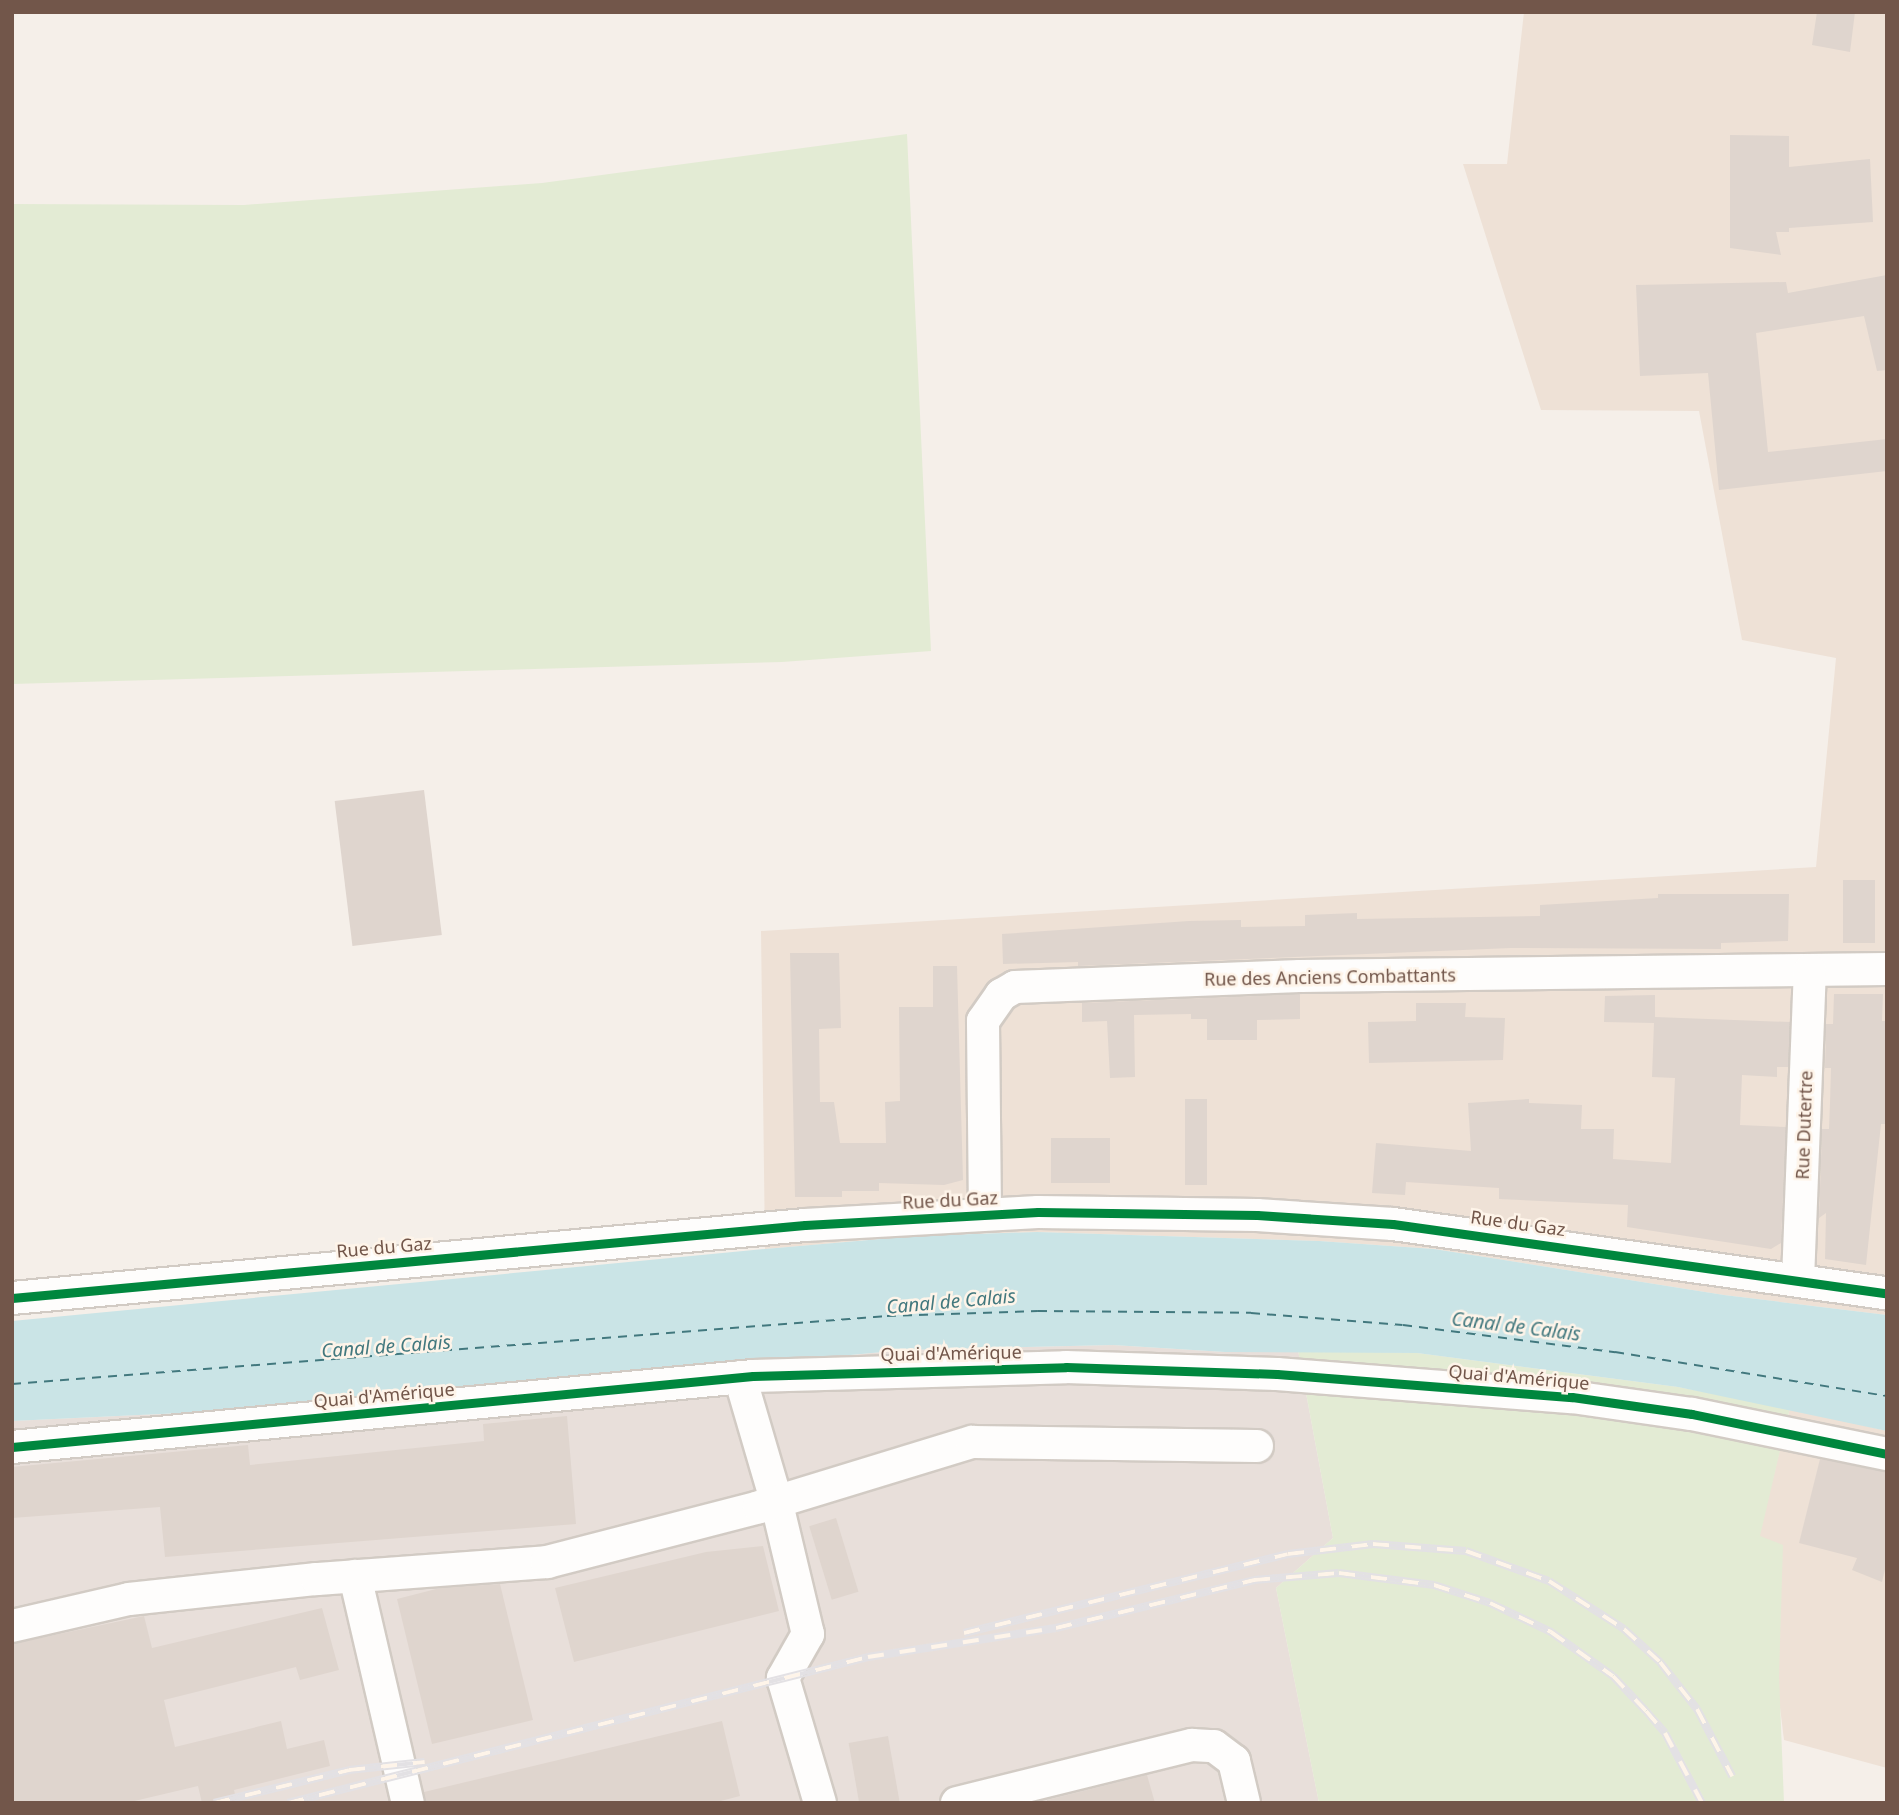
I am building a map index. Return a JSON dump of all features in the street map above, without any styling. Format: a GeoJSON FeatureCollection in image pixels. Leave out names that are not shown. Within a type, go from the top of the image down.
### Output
{"type":"FeatureCollection","features":[{"type":"Feature","properties":{"kind":"street","name":"Rue des Anciens Combattants"},"geometry":{"type":"LineString","coordinates":[[985,1214],[983,1021],[1001,995],[1015,987],[1300,976],[1887,969]]}},
{"type":"Feature","properties":{"kind":"street","name":"Rue Dutertre"},"geometry":{"type":"LineString","coordinates":[[1798,1280],[1810,970]]}},
{"type":"Feature","properties":{"kind":"street","name":"Rue du Gaz"},"geometry":{"type":"LineString","coordinates":[[12,1298],[765,1229],[985,1214],[1186,1213],[1393,1224],[1887,1293]]}},
{"type":"Feature","properties":{"kind":"street","name":"Quai d'Amérique"},"geometry":{"type":"LineString","coordinates":[[12,1447],[740,1377],[1052,1367],[1290,1375],[1606,1401],[1751,1425],[1887,1454]]}},
{"type":"Feature","properties":{"kind":"street"},"geometry":{"type":"LineString","coordinates":[[740,1377],[776,1500],[808,1634],[783,1678],[820,1803]]}},
{"type":"Feature","properties":{"kind":"street"},"geometry":{"type":"LineString","coordinates":[[12,1626],[129,1599],[355,1576],[547,1562],[972,1443],[1256,1446]]}},
{"type":"Feature","properties":{"kind":"street"},"geometry":{"type":"LineString","coordinates":[[355,1576],[408,1803]]}},
{"type":"Feature","properties":{"kind":"street"},"geometry":{"type":"LineString","coordinates":[[957,1803],[1192,1745],[1214,1746],[1234,1761],[1244,1803]]}},
{"type":"Feature","properties":{"kind":"shaded area"},"geometry":{"type":"Polygon","coordinates":[[[1524,12],[1887,12],[1887,1315],[1724,1295],[1434,1249],[1319,1241],[1037,1232],[915,1236],[765,1249],[761,931],[1816,867],[1836,658],[1742,640],[1699,411],[1541,410],[1463,164],[1507,164],[1524,12]]]}},
{"type":"Feature","properties":{"kind":"shaded area"},"geometry":{"type":"Polygon","coordinates":[[[1113,1345],[1225,1352],[1298,1350],[1333,1538],[1276,1588],[1319,1803],[12,1803],[12,1421],[268,1409],[904,1350],[1113,1345]]]}},
{"type":"Feature","properties":{"kind":"shaded area"},"geometry":{"type":"Polygon","coordinates":[[[1790,1408],[1887,1431],[1887,1768],[1784,1740],[1759,1536],[1790,1408]]]}},
{"type":"Feature","properties":{"kind":"green space"},"geometry":{"type":"Polygon","coordinates":[[[907,134],[931,651],[782,662],[12,684],[12,204],[244,205],[542,183],[907,134]]]}},
{"type":"Feature","properties":{"kind":"green space"},"geometry":{"type":"Polygon","coordinates":[[[1298,1350],[1417,1353],[1678,1387],[1790,1408],[1760,1536],[1783,1545],[1779,1676],[1784,1803],[1319,1803],[1276,1588],[1333,1538],[1298,1350]]]}},
{"type":"Feature","properties":{"kind":"water","name":"Canal de Calais"},"geometry":{"type":"Polygon","coordinates":[[[1037,1232],[1319,1241],[1434,1249],[1724,1295],[1887,1315],[1887,1431],[1678,1387],[1417,1353],[1225,1352],[1113,1345],[904,1350],[268,1409],[12,1421],[12,1321],[765,1249],[915,1236],[1037,1232]]]}},
{"type":"Feature","properties":{"kind":"building"},"geometry":{"type":"Polygon","coordinates":[[[1817,12],[1855,12],[1850,52],[1812,45],[1817,12]]]}},
{"type":"Feature","properties":{"kind":"building"},"geometry":{"type":"Polygon","coordinates":[[[1730,135],[1789,136],[1789,167],[1870,159],[1873,222],[1789,228],[1789,232],[1776,232],[1781,255],[1730,248],[1730,135]]]}},
{"type":"Feature","properties":{"kind":"building"},"geometry":{"type":"Polygon","coordinates":[[[1887,275],[1887,370],[1877,371],[1864,316],[1756,333],[1768,452],[1887,439],[1887,471],[1719,490],[1708,373],[1640,376],[1636,285],[1786,282],[1788,293],[1887,275]]]}},
{"type":"Feature","properties":{"kind":"building"},"geometry":{"type":"Polygon","coordinates":[[[424,790],[442,935],[352,946],[335,801],[424,790]]]}},
{"type":"Feature","properties":{"kind":"building"},"geometry":{"type":"Polygon","coordinates":[[[1843,880],[1875,880],[1875,943],[1843,943],[1843,880]]]}},
{"type":"Feature","properties":{"kind":"building"},"geometry":{"type":"Polygon","coordinates":[[[1658,894],[1789,894],[1788,941],[1721,943],[1721,949],[1511,948],[1078,966],[1078,962],[1003,964],[1002,934],[1189,921],[1241,920],[1241,927],[1305,926],[1305,915],[1357,913],[1357,919],[1540,916],[1540,905],[1658,898],[1658,894]]]}},
{"type":"Feature","properties":{"kind":"building"},"geometry":{"type":"Polygon","coordinates":[[[790,953],[839,953],[841,1028],[819,1029],[820,1102],[834,1102],[840,1143],[886,1143],[885,1102],[900,1101],[899,1007],[933,1007],[933,966],[957,966],[963,1180],[944,1185],[879,1183],[879,1191],[842,1191],[842,1197],[795,1197],[790,953]]]}},
{"type":"Feature","properties":{"kind":"building"},"geometry":{"type":"Polygon","coordinates":[[[1300,994],[1300,1019],[1257,1020],[1257,1040],[1207,1040],[1207,1019],[1191,1019],[1191,1014],[1134,1015],[1135,1077],[1110,1078],[1107,1021],[1082,1022],[1082,1003],[1300,994]]]}},
{"type":"Feature","properties":{"kind":"building"},"geometry":{"type":"Polygon","coordinates":[[[1834,994],[1883,994],[1882,1021],[1887,1021],[1886,1124],[1881,1124],[1866,1265],[1825,1259],[1826,1213],[1819,1218],[1822,1129],[1829,1129],[1830,1103],[1831,1068],[1825,1068],[1826,1024],[1833,1024],[1834,994]]]}},
{"type":"Feature","properties":{"kind":"building"},"geometry":{"type":"Polygon","coordinates":[[[1655,995],[1655,1017],[1790,1022],[1788,1067],[1777,1067],[1777,1077],[1742,1075],[1740,1125],[1786,1127],[1781,1243],[1771,1249],[1627,1227],[1628,1205],[1499,1199],[1499,1188],[1406,1182],[1405,1195],[1372,1193],[1376,1143],[1471,1151],[1468,1103],[1529,1099],[1529,1103],[1582,1105],[1581,1129],[1614,1129],[1613,1159],[1671,1163],[1675,1078],[1652,1077],[1654,1023],[1604,1022],[1605,996],[1655,995]]]}},
{"type":"Feature","properties":{"kind":"building"},"geometry":{"type":"Polygon","coordinates":[[[1416,1003],[1466,1003],[1465,1017],[1505,1018],[1503,1060],[1369,1063],[1368,1022],[1416,1021],[1416,1003]]]}},
{"type":"Feature","properties":{"kind":"building"},"geometry":{"type":"Polygon","coordinates":[[[1185,1099],[1207,1099],[1207,1185],[1185,1185],[1185,1099]]]}},
{"type":"Feature","properties":{"kind":"building"},"geometry":{"type":"Polygon","coordinates":[[[1051,1138],[1110,1138],[1110,1183],[1051,1183],[1051,1138]]]}},
{"type":"Feature","properties":{"kind":"building"},"geometry":{"type":"Polygon","coordinates":[[[567,1416],[576,1524],[165,1557],[160,1507],[12,1518],[12,1467],[248,1445],[250,1465],[484,1441],[483,1424],[567,1416]]]}},
{"type":"Feature","properties":{"kind":"building"},"geometry":{"type":"Polygon","coordinates":[[[1820,1459],[1887,1472],[1887,1561],[1882,1582],[1852,1570],[1857,1558],[1799,1543],[1820,1459]]]}},
{"type":"Feature","properties":{"kind":"building"},"geometry":{"type":"Polygon","coordinates":[[[836,1518],[859,1592],[832,1600],[809,1526],[836,1518]]]}},
{"type":"Feature","properties":{"kind":"building"},"geometry":{"type":"Polygon","coordinates":[[[763,1546],[779,1611],[574,1662],[555,1588],[706,1552],[763,1546]]]}},
{"type":"Feature","properties":{"kind":"building"},"geometry":{"type":"Polygon","coordinates":[[[500,1584],[533,1720],[432,1744],[397,1599],[440,1588],[500,1584]]]}},
{"type":"Feature","properties":{"kind":"building"},"geometry":{"type":"Polygon","coordinates":[[[322,1608],[339,1670],[300,1680],[296,1667],[164,1700],[175,1747],[281,1721],[287,1749],[324,1740],[330,1766],[234,1790],[237,1803],[202,1803],[198,1786],[126,1803],[12,1803],[12,1644],[144,1616],[152,1648],[322,1608]]]}},
{"type":"Feature","properties":{"kind":"building"},"geometry":{"type":"Polygon","coordinates":[[[722,1721],[740,1796],[713,1803],[426,1803],[424,1792],[722,1721]]]}},
{"type":"Feature","properties":{"kind":"building"},"geometry":{"type":"Polygon","coordinates":[[[888,1736],[900,1803],[859,1803],[849,1743],[888,1736]]]}},
{"type":"Feature","properties":{"kind":"building"},"geometry":{"type":"Polygon","coordinates":[[[1147,1775],[1155,1803],[1047,1803],[1047,1800],[1147,1775]]]}},
{"type":"Feature","properties":{"kind":"ferry route"},"geometry":{"type":"LineString","coordinates":[[12,1384],[887,1316],[1038,1311],[1251,1313],[1403,1325],[1615,1352],[1887,1396]]}},
{"type":"Feature","properties":{"kind":"railway"},"geometry":{"type":"LineString","coordinates":[[964,1633],[1288,1554],[1373,1544],[1466,1551],[1549,1581],[1624,1629],[1660,1662],[1697,1709],[1732,1776]]}},
{"type":"Feature","properties":{"kind":"railway"},"geometry":{"type":"LineString","coordinates":[[288,1803],[868,1657],[1056,1628],[1254,1580],[1339,1573],[1434,1585],[1490,1603],[1551,1632],[1613,1676],[1646,1711],[1665,1733],[1702,1803]]}},
{"type":"Feature","properties":{"kind":"railway"},"geometry":{"type":"LineString","coordinates":[[214,1803],[349,1770],[425,1762]]}},
{"type":"Feature","properties":{"kind":"cycle path"},"geometry":{"type":"LineString","coordinates":[[12,1298],[805,1225],[1038,1212],[1257,1215],[1393,1224],[1887,1293]]}},
{"type":"Feature","properties":{"kind":"cycle path"},"geometry":{"type":"LineString","coordinates":[[12,1447],[753,1376],[1066,1367],[1277,1374],[1572,1397],[1692,1414],[1887,1454]]}}]}
